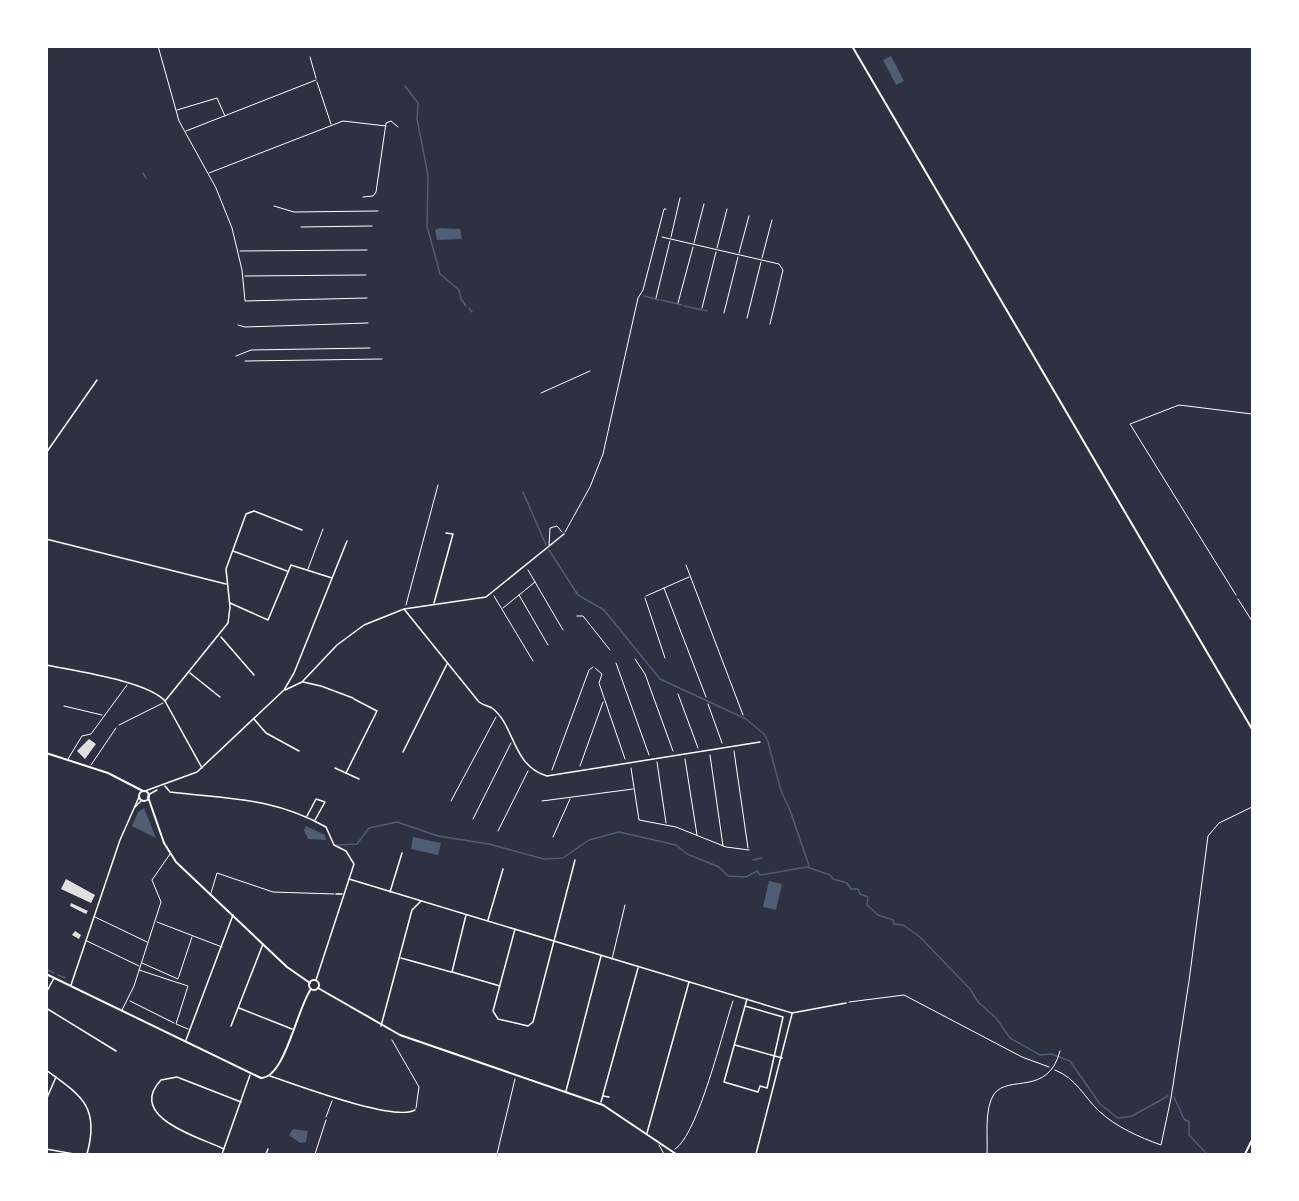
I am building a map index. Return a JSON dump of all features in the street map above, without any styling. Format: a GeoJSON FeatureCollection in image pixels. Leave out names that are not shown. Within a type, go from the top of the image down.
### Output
{"type":"FeatureCollection","features":[{"type":"Feature","properties":{"kind":"main road"},"geometry":{"type":"LineString","coordinates":[[852,46],[1252,729]]}},
{"type":"Feature","properties":{"kind":"main road"},"geometry":{"type":"LineString","coordinates":[[46,753],[114,775],[144,791],[170,854],[290,969],[310,982],[311,989],[278,1070],[270,1076],[261,1078],[250,1075],[185,1040],[46,974]]}},
{"type":"Feature","properties":{"kind":"main road"},"geometry":{"type":"LineString","coordinates":[[133,786],[139,796],[152,808]]}},
{"type":"Feature","properties":{"kind":"main road"},"geometry":{"type":"LineString","coordinates":[[139,796],[144,791]]}},
{"type":"Feature","properties":{"kind":"main road"},"geometry":{"type":"LineString","coordinates":[[143,800],[148,796]]}},
{"type":"Feature","properties":{"kind":"main road"},"geometry":{"type":"LineString","coordinates":[[310,982],[316,980],[318,988]]}},
{"type":"Feature","properties":{"kind":"main road"},"geometry":{"type":"LineString","coordinates":[[311,989],[318,988],[381,1026],[408,1038],[600,1103],[647,1132],[676,1155]]}},
{"type":"Feature","properties":{"kind":"main road"},"geometry":{"type":"LineString","coordinates":[[1245,1155],[1252,1140]]}},
{"type":"Feature","properties":{"kind":"street"},"geometry":{"type":"LineString","coordinates":[[46,453],[97,380]]}},
{"type":"Feature","properties":{"kind":"street"},"geometry":{"type":"LineString","coordinates":[[165,701],[220,636],[228,623],[230,603],[226,569],[246,514],[254,511],[302,530]]}},
{"type":"Feature","properties":{"kind":"street"},"geometry":{"type":"LineString","coordinates":[[434,604],[453,534],[446,533]]}},
{"type":"Feature","properties":{"kind":"street"},"geometry":{"type":"LineString","coordinates":[[144,791],[165,786],[202,768],[284,690],[302,682],[358,628],[404,609],[482,599],[492,594],[564,534]]}},
{"type":"Feature","properties":{"kind":"street"},"geometry":{"type":"LineString","coordinates":[[46,539],[227,585]]}},
{"type":"Feature","properties":{"kind":"street"},"geometry":{"type":"LineString","coordinates":[[284,690],[347,541]]}},
{"type":"Feature","properties":{"kind":"street"},"geometry":{"type":"LineString","coordinates":[[231,550],[288,572]]}},
{"type":"Feature","properties":{"kind":"street"},"geometry":{"type":"LineString","coordinates":[[230,603],[265,619],[270,619],[293,564],[332,578]]}},
{"type":"Feature","properties":{"kind":"street"},"geometry":{"type":"LineString","coordinates":[[404,609],[479,702],[491,707],[530,767],[540,774],[550,776],[760,742]]}},
{"type":"Feature","properties":{"kind":"street"},"geometry":{"type":"LineString","coordinates":[[220,636],[254,675]]}},
{"type":"Feature","properties":{"kind":"street"},"geometry":{"type":"LineString","coordinates":[[402,752],[447,663]]}},
{"type":"Feature","properties":{"kind":"street"},"geometry":{"type":"LineString","coordinates":[[46,664],[149,689],[165,701],[202,768]]}},
{"type":"Feature","properties":{"kind":"street"},"geometry":{"type":"LineString","coordinates":[[190,673],[220,697]]}},
{"type":"Feature","properties":{"kind":"street"},"geometry":{"type":"LineString","coordinates":[[302,682],[321,686],[377,711],[346,773]]}},
{"type":"Feature","properties":{"kind":"street"},"geometry":{"type":"LineString","coordinates":[[354,699],[362,698]]}},
{"type":"Feature","properties":{"kind":"street"},"geometry":{"type":"LineString","coordinates":[[254,718],[267,733],[299,751]]}},
{"type":"Feature","properties":{"kind":"street"},"geometry":{"type":"LineString","coordinates":[[335,768],[358,779]]}},
{"type":"Feature","properties":{"kind":"street"},"geometry":{"type":"LineString","coordinates":[[165,786],[170,792],[239,797],[315,821],[328,829],[336,847],[352,858],[354,864],[316,980]]}},
{"type":"Feature","properties":{"kind":"street"},"geometry":{"type":"LineString","coordinates":[[148,796],[157,789]]}},
{"type":"Feature","properties":{"kind":"street"},"geometry":{"type":"LineString","coordinates":[[70,985],[139,796]]}},
{"type":"Feature","properties":{"kind":"street"},"geometry":{"type":"LineString","coordinates":[[306,818],[316,799],[325,802],[315,821]]}},
{"type":"Feature","properties":{"kind":"street"},"geometry":{"type":"LineString","coordinates":[[134,807],[143,800]]}},
{"type":"Feature","properties":{"kind":"street"},"geometry":{"type":"LineString","coordinates":[[390,892],[402,853]]}},
{"type":"Feature","properties":{"kind":"street"},"geometry":{"type":"LineString","coordinates":[[515,929],[493,1011],[498,1019],[528,1026],[533,1022],[575,860]]}},
{"type":"Feature","properties":{"kind":"street"},"geometry":{"type":"LineString","coordinates":[[488,921],[503,869]]}},
{"type":"Feature","properties":{"kind":"street"},"geometry":{"type":"LineString","coordinates":[[349,879],[792,1013],[846,1003]]}},
{"type":"Feature","properties":{"kind":"street"},"geometry":{"type":"LineString","coordinates":[[336,894],[343,894]]}},
{"type":"Feature","properties":{"kind":"street"},"geometry":{"type":"LineString","coordinates":[[381,1026],[412,910],[422,901]]}},
{"type":"Feature","properties":{"kind":"street"},"geometry":{"type":"LineString","coordinates":[[452,972],[466,914]]}},
{"type":"Feature","properties":{"kind":"street"},"geometry":{"type":"LineString","coordinates":[[185,1040],[233,915]]}},
{"type":"Feature","properties":{"kind":"street"},"geometry":{"type":"LineString","coordinates":[[231,1026],[263,943]]}},
{"type":"Feature","properties":{"kind":"street"},"geometry":{"type":"LineString","coordinates":[[566,1091],[601,956]]}},
{"type":"Feature","properties":{"kind":"street"},"geometry":{"type":"LineString","coordinates":[[400,958],[500,986]]}},
{"type":"Feature","properties":{"kind":"street"},"geometry":{"type":"LineString","coordinates":[[600,1103],[639,967]]}},
{"type":"Feature","properties":{"kind":"street"},"geometry":{"type":"LineString","coordinates":[[46,993],[54,978]]}},
{"type":"Feature","properties":{"kind":"street"},"geometry":{"type":"LineString","coordinates":[[647,1132],[689,981]]}},
{"type":"Feature","properties":{"kind":"street"},"geometry":{"type":"LineString","coordinates":[[745,1006],[783,1017],[767,1088],[760,1086],[758,1092],[724,1082],[735,1044],[745,1006],[747,999]]}},
{"type":"Feature","properties":{"kind":"street"},"geometry":{"type":"LineString","coordinates":[[46,1008],[116,1052]]}},
{"type":"Feature","properties":{"kind":"street"},"geometry":{"type":"LineString","coordinates":[[239,1008],[293,1029]]}},
{"type":"Feature","properties":{"kind":"street"},"geometry":{"type":"LineString","coordinates":[[756,1155],[792,1013]]}},
{"type":"Feature","properties":{"kind":"street"},"geometry":{"type":"LineString","coordinates":[[735,1044],[782,1058]]}},
{"type":"Feature","properties":{"kind":"street"},"geometry":{"type":"LineString","coordinates":[[46,1070],[77,1093],[89,1109],[93,1127],[87,1155]]}},
{"type":"Feature","properties":{"kind":"street"},"geometry":{"type":"LineString","coordinates":[[222,1155],[250,1075]]}},
{"type":"Feature","properties":{"kind":"street"},"geometry":{"type":"LineString","coordinates":[[224,1149],[161,1119],[153,1107],[153,1093],[161,1080],[175,1076],[241,1102]]}},
{"type":"Feature","properties":{"kind":"street"},"geometry":{"type":"LineString","coordinates":[[270,1076],[398,1114],[406,1114],[415,1110]]}},
{"type":"Feature","properties":{"kind":"street"},"geometry":{"type":"LineString","coordinates":[[46,1100],[56,1077]]}},
{"type":"Feature","properties":{"kind":"street"},"geometry":{"type":"LineString","coordinates":[[603,1095],[609,1097]]}},
{"type":"Feature","properties":{"kind":"street"},"geometry":{"type":"LineString","coordinates":[[46,1149],[74,1155]]}},
{"type":"Feature","properties":{"kind":"street"},"geometry":{"type":"LineString","coordinates":[[266,1155],[268,1149]]}},
{"type":"Feature","properties":{"kind":"lane"},"geometry":{"type":"LineString","coordinates":[[549,545],[550,528],[556,526],[564,534],[586,495],[603,453],[638,298],[643,290],[666,208]]}},
{"type":"Feature","properties":{"kind":"lane"},"geometry":{"type":"LineString","coordinates":[[308,569],[323,530]]}},
{"type":"Feature","properties":{"kind":"lane"},"geometry":{"type":"LineString","coordinates":[[1238,599],[1252,621]]}},
{"type":"Feature","properties":{"kind":"lane"},"geometry":{"type":"LineString","coordinates":[[68,759],[82,736],[91,734],[129,684]]}},
{"type":"Feature","properties":{"kind":"lane"},"geometry":{"type":"LineString","coordinates":[[119,725],[165,701]]}},
{"type":"Feature","properties":{"kind":"lane"},"geometry":{"type":"LineString","coordinates":[[64,706],[104,716]]}},
{"type":"Feature","properties":{"kind":"lane"},"geometry":{"type":"LineString","coordinates":[[90,766],[116,728]]}},
{"type":"Feature","properties":{"kind":"lane"},"geometry":{"type":"LineString","coordinates":[[122,1010],[142,963],[161,902],[152,880],[170,854]]}},
{"type":"Feature","properties":{"kind":"lane"},"geometry":{"type":"LineString","coordinates":[[211,894],[217,873],[273,892],[336,894]]}},
{"type":"Feature","properties":{"kind":"lane"},"geometry":{"type":"LineString","coordinates":[[612,959],[626,905]]}},
{"type":"Feature","properties":{"kind":"lane"},"geometry":{"type":"LineString","coordinates":[[95,917],[149,943]]}},
{"type":"Feature","properties":{"kind":"lane"},"geometry":{"type":"LineString","coordinates":[[155,921],[222,947]]}},
{"type":"Feature","properties":{"kind":"lane"},"geometry":{"type":"LineString","coordinates":[[142,963],[178,979],[192,937]]}},
{"type":"Feature","properties":{"kind":"lane"},"geometry":{"type":"LineString","coordinates":[[87,941],[140,967]]}},
{"type":"Feature","properties":{"kind":"lane"},"geometry":{"type":"LineString","coordinates":[[139,970],[188,986],[176,1024]]}},
{"type":"Feature","properties":{"kind":"lane"},"geometry":{"type":"LineString","coordinates":[[127,1000],[189,1030]]}},
{"type":"Feature","properties":{"kind":"lane"},"geometry":{"type":"LineString","coordinates":[[392,1040],[419,1087],[420,1096],[415,1110]]}},
{"type":"Feature","properties":{"kind":"lane"},"geometry":{"type":"LineString","coordinates":[[987,1155],[989,1109],[994,1094],[1000,1088],[1030,1083],[1053,1069],[1060,1051]]}},
{"type":"Feature","properties":{"kind":"lane"},"geometry":{"type":"LineString","coordinates":[[315,1155],[326,1120]]}},
{"type":"Feature","properties":{"kind":"lane"},"geometry":{"type":"LineString","coordinates":[[657,1140],[664,1155]]}},
{"type":"Feature","properties":{"kind":"path"},"geometry":{"type":"LineString","coordinates":[[158,46],[175,110],[228,218],[238,251],[245,301],[367,298]]}},
{"type":"Feature","properties":{"kind":"path"},"geometry":{"type":"LineString","coordinates":[[310,57],[331,125]]}},
{"type":"Feature","properties":{"kind":"path"},"geometry":{"type":"LineString","coordinates":[[184,132],[316,80]]}},
{"type":"Feature","properties":{"kind":"path"},"geometry":{"type":"LineString","coordinates":[[175,110],[217,98],[225,116]]}},
{"type":"Feature","properties":{"kind":"path"},"geometry":{"type":"LineString","coordinates":[[207,174],[343,121],[386,126]]}},
{"type":"Feature","properties":{"kind":"path"},"geometry":{"type":"LineString","coordinates":[[363,197],[373,196],[376,192],[386,126],[391,121],[398,126]]}},
{"type":"Feature","properties":{"kind":"path"},"geometry":{"type":"LineString","coordinates":[[656,298],[680,198]]}},
{"type":"Feature","properties":{"kind":"path"},"geometry":{"type":"LineString","coordinates":[[678,303],[704,204]]}},
{"type":"Feature","properties":{"kind":"path"},"geometry":{"type":"LineString","coordinates":[[274,206],[294,212],[378,212]]}},
{"type":"Feature","properties":{"kind":"path"},"geometry":{"type":"LineString","coordinates":[[702,308],[727,209]]}},
{"type":"Feature","properties":{"kind":"path"},"geometry":{"type":"LineString","coordinates":[[724,313],[749,216]]}},
{"type":"Feature","properties":{"kind":"path"},"geometry":{"type":"LineString","coordinates":[[747,318],[772,219]]}},
{"type":"Feature","properties":{"kind":"path"},"geometry":{"type":"LineString","coordinates":[[301,227],[372,226]]}},
{"type":"Feature","properties":{"kind":"path"},"geometry":{"type":"LineString","coordinates":[[657,236],[778,264],[783,270],[770,324]]}},
{"type":"Feature","properties":{"kind":"path"},"geometry":{"type":"LineString","coordinates":[[238,251],[367,250]]}},
{"type":"Feature","properties":{"kind":"path"},"geometry":{"type":"LineString","coordinates":[[243,276],[366,274]]}},
{"type":"Feature","properties":{"kind":"path"},"geometry":{"type":"LineString","coordinates":[[238,325],[245,327],[368,323]]}},
{"type":"Feature","properties":{"kind":"path"},"geometry":{"type":"LineString","coordinates":[[236,356],[251,350],[370,348]]}},
{"type":"Feature","properties":{"kind":"path"},"geometry":{"type":"LineString","coordinates":[[245,361],[382,359]]}},
{"type":"Feature","properties":{"kind":"path"},"geometry":{"type":"LineString","coordinates":[[541,393],[590,371]]}},
{"type":"Feature","properties":{"kind":"path"},"geometry":{"type":"LineString","coordinates":[[1238,599],[1130,424],[1179,405],[1252,414]]}},
{"type":"Feature","properties":{"kind":"path"},"geometry":{"type":"LineString","coordinates":[[404,609],[438,485]]}},
{"type":"Feature","properties":{"kind":"path"},"geometry":{"type":"LineString","coordinates":[[525,565],[563,630]]}},
{"type":"Feature","properties":{"kind":"path"},"geometry":{"type":"LineString","coordinates":[[686,565],[743,715]]}},
{"type":"Feature","properties":{"kind":"path"},"geometry":{"type":"LineString","coordinates":[[665,658],[645,598],[690,577]]}},
{"type":"Feature","properties":{"kind":"path"},"geometry":{"type":"LineString","coordinates":[[502,609],[535,582]]}},
{"type":"Feature","properties":{"kind":"path"},"geometry":{"type":"LineString","coordinates":[[664,588],[706,697]]}},
{"type":"Feature","properties":{"kind":"path"},"geometry":{"type":"LineString","coordinates":[[492,594],[533,661]]}},
{"type":"Feature","properties":{"kind":"path"},"geometry":{"type":"LineString","coordinates":[[519,595],[548,645]]}},
{"type":"Feature","properties":{"kind":"path"},"geometry":{"type":"LineString","coordinates":[[577,616],[583,616],[610,650]]}},
{"type":"Feature","properties":{"kind":"path"},"geometry":{"type":"LineString","coordinates":[[635,659],[645,674],[675,756]]}},
{"type":"Feature","properties":{"kind":"path"},"geometry":{"type":"LineString","coordinates":[[616,663],[651,759]]}},
{"type":"Feature","properties":{"kind":"path"},"geometry":{"type":"LineString","coordinates":[[550,776],[589,670],[594,667],[602,674],[599,683],[627,763]]}},
{"type":"Feature","properties":{"kind":"path"},"geometry":{"type":"LineString","coordinates":[[678,694],[699,751]]}},
{"type":"Feature","properties":{"kind":"path"},"geometry":{"type":"LineString","coordinates":[[578,771],[604,700]]}},
{"type":"Feature","properties":{"kind":"path"},"geometry":{"type":"LineString","coordinates":[[708,704],[723,747]]}},
{"type":"Feature","properties":{"kind":"path"},"geometry":{"type":"LineString","coordinates":[[451,801],[493,718],[497,716]]}},
{"type":"Feature","properties":{"kind":"path"},"geometry":{"type":"LineString","coordinates":[[473,819],[512,742]]}},
{"type":"Feature","properties":{"kind":"path"},"geometry":{"type":"LineString","coordinates":[[630,763],[639,820],[666,825],[723,846],[748,850],[734,746]]}},
{"type":"Feature","properties":{"kind":"path"},"geometry":{"type":"LineString","coordinates":[[709,750],[723,846]]}},
{"type":"Feature","properties":{"kind":"path"},"geometry":{"type":"LineString","coordinates":[[684,754],[697,836]]}},
{"type":"Feature","properties":{"kind":"path"},"geometry":{"type":"LineString","coordinates":[[656,759],[666,825]]}},
{"type":"Feature","properties":{"kind":"path"},"geometry":{"type":"LineString","coordinates":[[498,831],[530,767]]}},
{"type":"Feature","properties":{"kind":"path"},"geometry":{"type":"LineString","coordinates":[[542,801],[634,788]]}},
{"type":"Feature","properties":{"kind":"path"},"geometry":{"type":"LineString","coordinates":[[553,837],[571,798]]}},
{"type":"Feature","properties":{"kind":"path"},"geometry":{"type":"LineString","coordinates":[[846,1003],[904,995],[1022,1057],[1066,1075],[1098,1111],[1114,1122],[1161,1145],[1182,1025],[1209,836],[1219,823],[1252,807]]}},
{"type":"Feature","properties":{"kind":"path"},"geometry":{"type":"LineString","coordinates":[[674,1150],[686,1138],[715,1063],[736,995]]}},
{"type":"Feature","properties":{"kind":"path"},"geometry":{"type":"LineString","coordinates":[[497,1155],[516,1074]]}},
{"type":"Feature","properties":{"kind":"path"},"geometry":{"type":"LineString","coordinates":[[326,1120],[333,1096]]}},
{"type":"Feature","properties":{"kind":"water"},"geometry":{"type":"Polygon","coordinates":[[[891,56],[904,81],[896,85],[883,60],[891,56]]]}},
{"type":"Feature","properties":{"kind":"water"},"geometry":{"type":"Polygon","coordinates":[[[439,228],[460,229],[462,239],[437,240],[435,230],[439,228]]]}},
{"type":"Feature","properties":{"kind":"water"},"geometry":{"type":"Polygon","coordinates":[[[144,808],[156,838],[132,826],[138,812],[144,808]]]}},
{"type":"Feature","properties":{"kind":"water"},"geometry":{"type":"Polygon","coordinates":[[[306,826],[325,835],[326,840],[308,839],[304,830],[306,826]]]}},
{"type":"Feature","properties":{"kind":"water"},"geometry":{"type":"Polygon","coordinates":[[[413,837],[441,843],[438,855],[411,849],[413,837]]]}},
{"type":"Feature","properties":{"kind":"water"},"geometry":{"type":"Polygon","coordinates":[[[769,881],[782,884],[776,910],[763,907],[769,881]]]}},
{"type":"Feature","properties":{"kind":"water"},"geometry":{"type":"Polygon","coordinates":[[[293,1129],[308,1131],[306,1142],[300,1143],[289,1135],[293,1129]]]}},
{"type":"Feature","properties":{"kind":"building"},"geometry":{"type":"Polygon","coordinates":[[[89,739],[96,744],[85,759],[77,751],[89,739]]]}},
{"type":"Feature","properties":{"kind":"building"},"geometry":{"type":"Polygon","coordinates":[[[66,879],[95,895],[91,903],[61,889],[66,879]]]}},
{"type":"Feature","properties":{"kind":"building"},"geometry":{"type":"Polygon","coordinates":[[[71,903],[88,911],[86,914],[70,906],[71,903]]]}},
{"type":"Feature","properties":{"kind":"building"},"geometry":{"type":"Polygon","coordinates":[[[75,931],[81,935],[79,939],[72,935],[75,931]]]}},
{"type":"Feature","properties":{"kind":"waterway"},"geometry":{"type":"LineString","coordinates":[[405,86],[418,103],[417,119],[428,175],[427,226],[440,274],[459,290],[466,306]]}},
{"type":"Feature","properties":{"kind":"waterway"},"geometry":{"type":"LineString","coordinates":[[143,173],[146,178]]}},
{"type":"Feature","properties":{"kind":"waterway"},"geometry":{"type":"LineString","coordinates":[[644,296],[659,300]]}},
{"type":"Feature","properties":{"kind":"waterway"},"geometry":{"type":"LineString","coordinates":[[661,300],[682,305]]}},
{"type":"Feature","properties":{"kind":"waterway"},"geometry":{"type":"LineString","coordinates":[[684,306],[707,311]]}},
{"type":"Feature","properties":{"kind":"waterway"},"geometry":{"type":"LineString","coordinates":[[469,308],[472,312]]}},
{"type":"Feature","properties":{"kind":"waterway"},"geometry":{"type":"LineString","coordinates":[[523,492],[546,545]]}},
{"type":"Feature","properties":{"kind":"waterway"},"geometry":{"type":"LineString","coordinates":[[549,550],[578,595],[604,610],[660,679],[746,719],[764,734],[768,741]]}},
{"type":"Feature","properties":{"kind":"waterway"},"geometry":{"type":"LineString","coordinates":[[768,742],[781,791],[809,866]]}},
{"type":"Feature","properties":{"kind":"waterway"},"geometry":{"type":"LineString","coordinates":[[337,845],[357,844],[369,828],[397,822],[438,836],[489,844],[544,859],[563,858],[589,840],[619,832],[676,845],[687,854],[719,867],[728,876],[746,877],[757,871],[760,875],[807,867],[847,883],[851,889],[858,889],[860,894],[868,897],[867,905],[878,915],[893,920],[894,924],[903,925],[920,937],[970,989],[978,1002],[996,1018],[1010,1038],[1040,1055],[1051,1054],[1070,1061],[1100,1104],[1118,1118],[1132,1116],[1168,1096]]}},
{"type":"Feature","properties":{"kind":"waterway"},"geometry":{"type":"LineString","coordinates":[[753,860],[762,858]]}},
{"type":"Feature","properties":{"kind":"waterway"},"geometry":{"type":"LineString","coordinates":[[46,969],[54,973]]}},
{"type":"Feature","properties":{"kind":"waterway"},"geometry":{"type":"LineString","coordinates":[[58,975],[65,978]]}},
{"type":"Feature","properties":{"kind":"waterway"},"geometry":{"type":"LineString","coordinates":[[1174,1097],[1184,1119],[1189,1122],[1189,1135],[1207,1154]]}}]}
